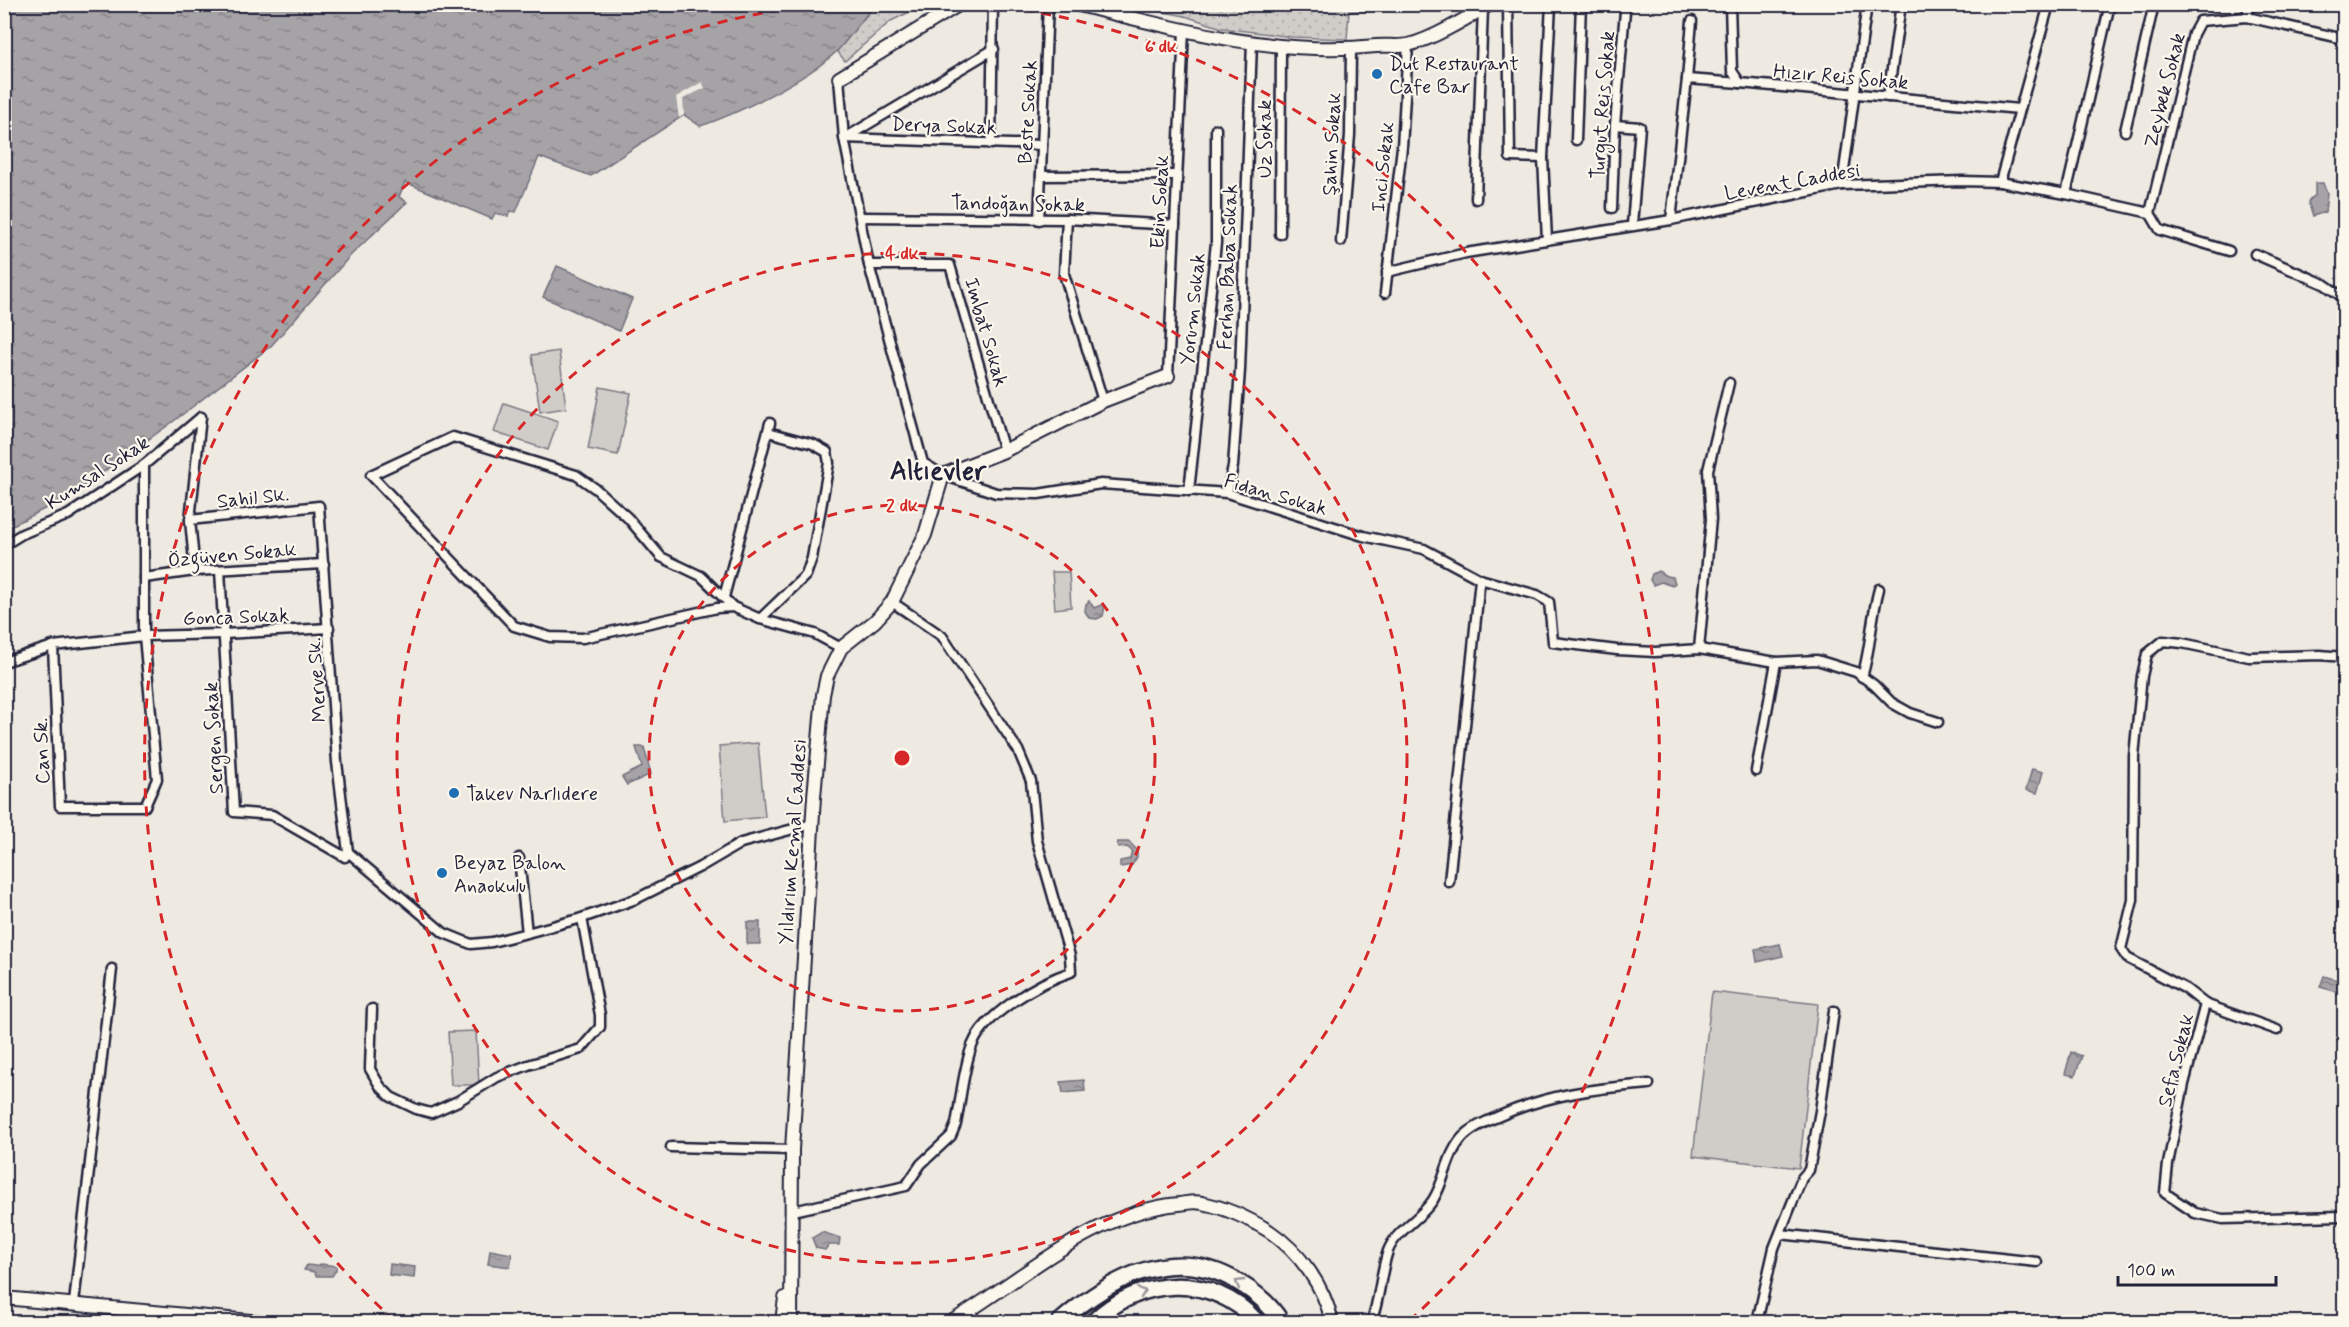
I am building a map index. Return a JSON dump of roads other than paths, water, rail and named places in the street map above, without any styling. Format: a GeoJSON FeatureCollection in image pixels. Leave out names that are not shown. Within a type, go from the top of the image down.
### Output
{"type":"FeatureCollection","features":[{"type":"Feature","properties":{"kind":"highway"},"geometry":{"type":"LineString","coordinates":[[1060,1323],[1102,1288],[1121,1278],[1144,1270],[1173,1266],[1206,1269],[1228,1276],[1257,1293],[1281,1323]]}},
{"type":"Feature","properties":{"kind":"highway"},"geometry":{"type":"LineString","coordinates":[[1093,1323],[1106,1309],[1131,1296],[1158,1287],[1187,1286],[1210,1291],[1226,1299],[1257,1323]]}},
{"type":"Feature","properties":{"kind":"street"},"geometry":{"type":"LineString","coordinates":[[960,4],[839,78],[844,138],[870,265],[923,463],[944,475],[1004,451],[1103,401],[1168,376]]}},
{"type":"Feature","properties":{"kind":"street"},"geometry":{"type":"LineString","coordinates":[[991,144],[993,4]]}},
{"type":"Feature","properties":{"kind":"street","name":"Beste Sokak"},"geometry":{"type":"LineString","coordinates":[[1039,220],[1048,4]]}},
{"type":"Feature","properties":{"kind":"street"},"geometry":{"type":"LineString","coordinates":[[1075,4],[1184,30],[1252,42],[1351,49],[1408,45],[1449,27],[1487,6]]}},
{"type":"Feature","properties":{"kind":"street"},"geometry":{"type":"LineString","coordinates":[[1508,4],[1510,157],[1543,158]]}},
{"type":"Feature","properties":{"kind":"street"},"geometry":{"type":"LineString","coordinates":[[1547,240],[1543,158],[1551,4]]}},
{"type":"Feature","properties":{"kind":"street"},"geometry":{"type":"LineString","coordinates":[[1576,140],[1581,4]]}},
{"type":"Feature","properties":{"kind":"street","name":"Turgut Reis Sokak"},"geometry":{"type":"LineString","coordinates":[[1612,208],[1615,125],[1624,4]]}},
{"type":"Feature","properties":{"kind":"street"},"geometry":{"type":"LineString","coordinates":[[1730,4],[1732,71],[1740,83]]}},
{"type":"Feature","properties":{"kind":"street"},"geometry":{"type":"LineString","coordinates":[[1842,185],[1867,4]]}},
{"type":"Feature","properties":{"kind":"street"},"geometry":{"type":"LineString","coordinates":[[1888,97],[1901,4]]}},
{"type":"Feature","properties":{"kind":"street"},"geometry":{"type":"LineString","coordinates":[[2000,182],[2049,4]]}},
{"type":"Feature","properties":{"kind":"street"},"geometry":{"type":"LineString","coordinates":[[2066,194],[2110,4]]}},
{"type":"Feature","properties":{"kind":"street"},"geometry":{"type":"LineString","coordinates":[[2125,131],[2154,4]]}},
{"type":"Feature","properties":{"kind":"street"},"geometry":{"type":"LineString","coordinates":[[2249,4],[2247,17],[2344,39]]}},
{"type":"Feature","properties":{"kind":"street"},"geometry":{"type":"LineString","coordinates":[[1476,199],[1487,6]]}},
{"type":"Feature","properties":{"kind":"street","name":"Zeybek Sokak"},"geometry":{"type":"LineString","coordinates":[[2150,213],[2193,34],[2200,21],[2247,17]]}},
{"type":"Feature","properties":{"kind":"street"},"geometry":{"type":"LineString","coordinates":[[1671,220],[1692,21]]}},
{"type":"Feature","properties":{"kind":"street","name":"Ekin Sokak"},"geometry":{"type":"LineString","coordinates":[[1168,376],[1184,30]]}},
{"type":"Feature","properties":{"kind":"street","name":"Ferhan Baba Sokak"},"geometry":{"type":"LineString","coordinates":[[1227,494],[1233,466],[1240,370],[1252,42]]}},
{"type":"Feature","properties":{"kind":"street","name":"Uz Sokak"},"geometry":{"type":"LineString","coordinates":[[1280,234],[1281,45]]}},
{"type":"Feature","properties":{"kind":"street","name":"Inci Sokak"},"geometry":{"type":"LineString","coordinates":[[1385,293],[1402,147],[1408,45]]}},
{"type":"Feature","properties":{"kind":"street"},"geometry":{"type":"LineString","coordinates":[[844,138],[994,49]]}},
{"type":"Feature","properties":{"kind":"street","name":"Şahin Sokak"},"geometry":{"type":"LineString","coordinates":[[1341,241],[1350,135],[1351,49]]}},
{"type":"Feature","properties":{"kind":"street","name":"Hızır Reis Sokak"},"geometry":{"type":"LineString","coordinates":[[1687,79],[2019,109]]}},
{"type":"Feature","properties":{"kind":"street"},"geometry":{"type":"LineString","coordinates":[[1615,125],[1640,127],[1632,225]]}},
{"type":"Feature","properties":{"kind":"street","name":"Yorum Sokak"},"geometry":{"type":"LineString","coordinates":[[1188,491],[1215,243],[1216,129]]}},
{"type":"Feature","properties":{"kind":"street","name":"Derya Sokak"},"geometry":{"type":"LineString","coordinates":[[844,138],[1042,145]]}},
{"type":"Feature","properties":{"kind":"street"},"geometry":{"type":"LineString","coordinates":[[1041,176],[1177,175]]}},
{"type":"Feature","properties":{"kind":"street","name":"Levent Caddesi"},"geometry":{"type":"LineString","coordinates":[[1387,272],[1466,253],[1671,220],[1842,185],[2000,182],[2150,213]]}},
{"type":"Feature","properties":{"kind":"street"},"geometry":{"type":"LineString","coordinates":[[2150,213],[2160,230],[2229,251]]}},
{"type":"Feature","properties":{"kind":"street","name":"Tandoğan Sokak"},"geometry":{"type":"LineString","coordinates":[[860,217],[1067,219],[1175,225]]}},
{"type":"Feature","properties":{"kind":"street"},"geometry":{"type":"LineString","coordinates":[[1067,219],[1064,274],[1103,401]]}},
{"type":"Feature","properties":{"kind":"street"},"geometry":{"type":"LineString","coordinates":[[2255,254],[2324,284],[2344,298]]}},
{"type":"Feature","properties":{"kind":"street","name":"Imbat Sokak"},"geometry":{"type":"LineString","coordinates":[[870,265],[951,265],[1004,451]]}},
{"type":"Feature","properties":{"kind":"street"},"geometry":{"type":"LineString","coordinates":[[1728,383],[1708,470],[1710,519],[1700,649],[1776,662],[1817,660],[1836,664],[1862,677],[1892,703],[1910,713],[1938,722]]}},
{"type":"Feature","properties":{"kind":"street","name":"Kumsal Sokak"},"geometry":{"type":"LineString","coordinates":[[4,545],[22,534],[68,515],[144,465],[201,417],[190,520]]}},
{"type":"Feature","properties":{"kind":"street"},"geometry":{"type":"LineString","coordinates":[[724,597],[769,427],[813,444],[827,452],[829,463],[812,558],[806,575],[760,619]]}},
{"type":"Feature","properties":{"kind":"street"},"geometry":{"type":"LineString","coordinates":[[733,607],[717,608],[583,638],[550,637],[514,626],[371,475],[453,437],[576,475],[596,489],[628,518],[661,557],[701,576],[733,607],[760,619],[815,634],[841,648]]}},
{"type":"Feature","properties":{"kind":"street"},"geometry":{"type":"LineString","coordinates":[[144,465],[144,636]]}},
{"type":"Feature","properties":{"kind":"street","name":"Fidan Sokak"},"geometry":{"type":"LineString","coordinates":[[944,475],[996,493],[1038,494],[1101,484],[1227,494],[1363,536],[1424,549],[1480,579],[1537,595],[1549,602],[1553,642],[1655,652],[1700,649]]}},
{"type":"Feature","properties":{"kind":"street","name":"Yıldırım Kemal Caddesi"},"geometry":{"type":"LineString","coordinates":[[791,1323],[792,1149],[812,824],[823,695],[827,676],[841,648],[875,621],[892,602],[925,535],[944,475]]}},
{"type":"Feature","properties":{"kind":"street","name":"Sahil Sk."},"geometry":{"type":"LineString","coordinates":[[190,520],[319,506]]}},
{"type":"Feature","properties":{"kind":"street","name":"Merve Sk."},"geometry":{"type":"LineString","coordinates":[[319,506],[337,762],[348,852]]}},
{"type":"Feature","properties":{"kind":"street"},"geometry":{"type":"LineString","coordinates":[[190,520],[195,572]]}},
{"type":"Feature","properties":{"kind":"street","name":"Özgüven Sokak"},"geometry":{"type":"LineString","coordinates":[[144,579],[195,572],[324,564]]}},
{"type":"Feature","properties":{"kind":"street","name":"Sergen Sokak"},"geometry":{"type":"LineString","coordinates":[[220,570],[234,812],[272,815],[345,857],[348,852]]}},
{"type":"Feature","properties":{"kind":"street"},"geometry":{"type":"LineString","coordinates":[[1449,882],[1480,579]]}},
{"type":"Feature","properties":{"kind":"street"},"geometry":{"type":"LineString","coordinates":[[1862,677],[1868,658],[1874,610],[1880,589]]}},
{"type":"Feature","properties":{"kind":"street"},"geometry":{"type":"LineString","coordinates":[[793,1212],[906,1186],[921,1164],[951,1136],[956,1124],[973,1044],[987,1025],[1019,996],[1053,978],[1071,972],[1070,956],[1037,840],[1031,781],[1018,750],[942,636],[892,602]]}},
{"type":"Feature","properties":{"kind":"street","name":"Gonca Sokak"},"geometry":{"type":"LineString","coordinates":[[4,662],[53,646],[144,636],[329,628]]}},
{"type":"Feature","properties":{"kind":"street","name":"Can Sk."},"geometry":{"type":"LineString","coordinates":[[53,646],[60,806],[145,806],[157,779],[144,636]]}},
{"type":"Feature","properties":{"kind":"street","name":"Sefa Sokak"},"geometry":{"type":"LineString","coordinates":[[2344,657],[2320,655],[2248,657],[2163,641],[2147,654],[2142,676],[2134,756],[2133,900],[2121,949],[2127,958],[2186,989],[2205,1004],[2184,1084],[2168,1164],[2166,1193],[2195,1213],[2223,1219],[2344,1216]]}},
{"type":"Feature","properties":{"kind":"street"},"geometry":{"type":"LineString","coordinates":[[1756,771],[1776,662]]}},
{"type":"Feature","properties":{"kind":"street"},"geometry":{"type":"LineString","coordinates":[[348,852],[444,933],[471,944],[492,942],[527,933],[582,918],[636,899],[700,867],[741,843],[812,824]]}},
{"type":"Feature","properties":{"kind":"street"},"geometry":{"type":"LineString","coordinates":[[519,858],[527,933]]}},
{"type":"Feature","properties":{"kind":"street"},"geometry":{"type":"LineString","coordinates":[[372,1009],[370,1069],[380,1086],[391,1097],[416,1109],[431,1113],[458,1101],[497,1077],[581,1049],[600,1027],[600,1015],[582,918]]}},
{"type":"Feature","properties":{"kind":"street"},"geometry":{"type":"LineString","coordinates":[[74,1304],[112,969]]}},
{"type":"Feature","properties":{"kind":"street"},"geometry":{"type":"LineString","coordinates":[[2205,1004],[2277,1030]]}},
{"type":"Feature","properties":{"kind":"street"},"geometry":{"type":"LineString","coordinates":[[1757,1323],[1774,1248],[1802,1178],[1809,1170],[1834,1011]]}},
{"type":"Feature","properties":{"kind":"street"},"geometry":{"type":"LineString","coordinates":[[1371,1323],[1388,1251],[1400,1233],[1416,1220],[1434,1199],[1461,1139],[1475,1127],[1520,1107],[1550,1098],[1606,1088],[1649,1084]]}},
{"type":"Feature","properties":{"kind":"street"},"geometry":{"type":"LineString","coordinates":[[671,1147],[792,1149]]}},
{"type":"Feature","properties":{"kind":"street"},"geometry":{"type":"LineString","coordinates":[[951,1323],[1070,1244],[1119,1218],[1160,1206],[1200,1202],[1246,1216],[1278,1237],[1308,1267],[1328,1306],[1332,1323]]}},
{"type":"Feature","properties":{"kind":"street"},"geometry":{"type":"LineString","coordinates":[[1779,1234],[2037,1262]]}},
{"type":"Feature","properties":{"kind":"street","name":"Yıldırım Kemal Caddesi"},"geometry":{"type":"LineString","coordinates":[[782,1323],[791,1249]]}},
{"type":"Feature","properties":{"kind":"street"},"geometry":{"type":"LineString","coordinates":[[4,1298],[261,1323]]}},
{"type":"Feature","properties":{"kind":"water"},"geometry":{"type":"Polygon","coordinates":[[[5,5],[875,5],[842,46],[825,61],[792,83],[733,113],[700,126],[684,115],[591,176],[539,157],[516,212],[510,211],[508,216],[495,213],[492,219],[405,182],[399,197],[407,202],[351,255],[271,346],[174,421],[70,496],[5,529],[5,5]]]}},
{"type":"Feature","properties":{"kind":"water"},"geometry":{"type":"Polygon","coordinates":[[[2315,183],[2323,183],[2327,194],[2325,212],[2313,216],[2308,202],[2315,195],[2315,183]]]}},
{"type":"Feature","properties":{"kind":"water"},"geometry":{"type":"Polygon","coordinates":[[[557,266],[632,299],[619,331],[543,297],[557,266]]]}},
{"type":"Feature","properties":{"kind":"water"},"geometry":{"type":"Polygon","coordinates":[[[1658,571],[1673,577],[1675,583],[1672,586],[1661,582],[1653,585],[1650,580],[1652,574],[1658,571]]]}},
{"type":"Feature","properties":{"kind":"water"},"geometry":{"type":"Polygon","coordinates":[[[1089,601],[1094,608],[1105,606],[1103,616],[1097,619],[1089,618],[1085,611],[1089,601]]]}},
{"type":"Feature","properties":{"kind":"water"},"geometry":{"type":"Polygon","coordinates":[[[636,747],[644,747],[651,774],[627,785],[622,777],[642,767],[636,747]]]}},
{"type":"Feature","properties":{"kind":"water"},"geometry":{"type":"Polygon","coordinates":[[[2032,769],[2043,772],[2037,793],[2026,790],[2032,769]]]}},
{"type":"Feature","properties":{"kind":"water"},"geometry":{"type":"Polygon","coordinates":[[[1117,842],[1129,842],[1137,850],[1137,857],[1132,865],[1120,867],[1120,861],[1130,859],[1132,851],[1127,847],[1118,848],[1117,842]]]}},
{"type":"Feature","properties":{"kind":"water"},"geometry":{"type":"Polygon","coordinates":[[[747,922],[760,922],[760,944],[747,944],[747,922]]]}},
{"type":"Feature","properties":{"kind":"water"},"geometry":{"type":"Polygon","coordinates":[[[1780,944],[1783,956],[1757,962],[1755,949],[1780,944]]]}},
{"type":"Feature","properties":{"kind":"water"},"geometry":{"type":"Polygon","coordinates":[[[2324,976],[2344,982],[2344,994],[2320,987],[2324,976]]]}},
{"type":"Feature","properties":{"kind":"water"},"geometry":{"type":"Polygon","coordinates":[[[2071,1052],[2082,1056],[2075,1076],[2065,1074],[2071,1052]]]}},
{"type":"Feature","properties":{"kind":"water"},"geometry":{"type":"Polygon","coordinates":[[[1084,1080],[1085,1091],[1063,1093],[1061,1082],[1084,1080]]]}},
{"type":"Feature","properties":{"kind":"water"},"geometry":{"type":"Polygon","coordinates":[[[822,1232],[840,1238],[839,1245],[829,1245],[825,1250],[816,1248],[812,1238],[822,1232]]]}},
{"type":"Feature","properties":{"kind":"water"},"geometry":{"type":"Polygon","coordinates":[[[490,1250],[512,1254],[510,1267],[488,1264],[490,1250]]]}},
{"type":"Feature","properties":{"kind":"water"},"geometry":{"type":"Polygon","coordinates":[[[390,1264],[415,1267],[414,1278],[389,1275],[390,1264]]]}},
{"type":"Feature","properties":{"kind":"water"},"geometry":{"type":"Polygon","coordinates":[[[307,1265],[336,1266],[332,1276],[316,1276],[314,1272],[304,1270],[307,1265]]]}},
{"type":"Feature","properties":{"kind":"place","name":"Dut Restaurant Cafe Bar"},"geometry":{"type":"Point","coordinates":[1377,74]}},
{"type":"Feature","properties":{"kind":"place","name":"Takev Narlıdere"},"geometry":{"type":"Point","coordinates":[454,793]}},
{"type":"Feature","properties":{"kind":"place","name":"Beyaz Balon Anaokulu"},"geometry":{"type":"Point","coordinates":[442,873]}},
{"type":"Feature","properties":{"kind":"district","name":"Altıevler"},"geometry":{"type":"Point","coordinates":[938,470]}}]}
